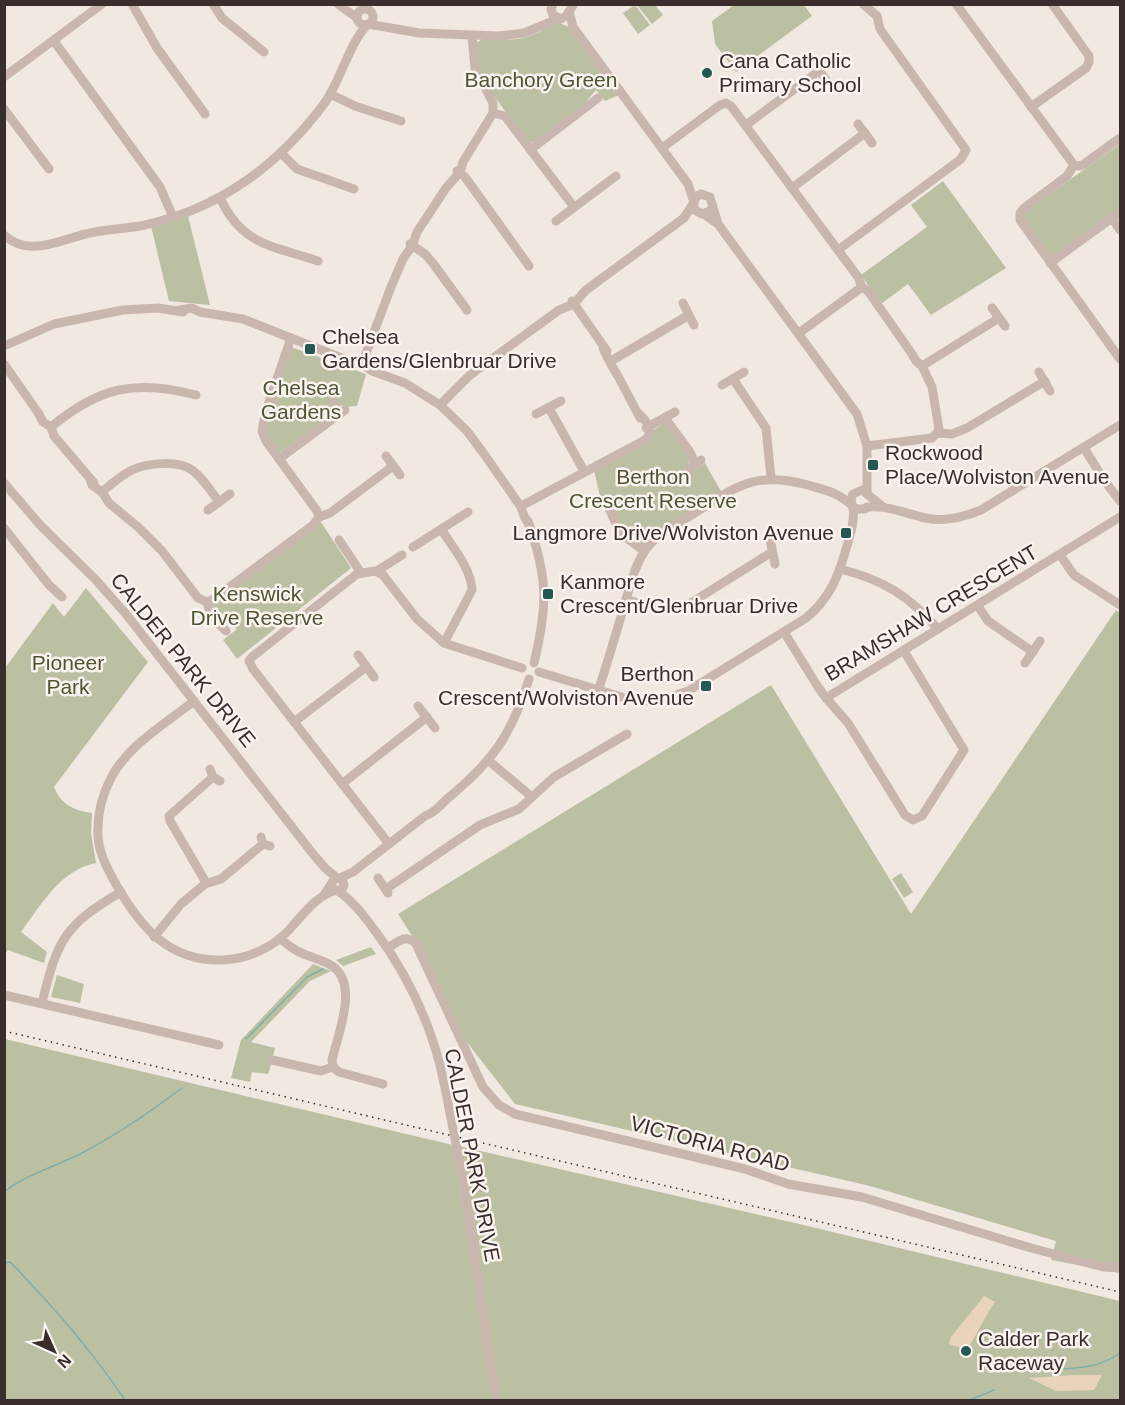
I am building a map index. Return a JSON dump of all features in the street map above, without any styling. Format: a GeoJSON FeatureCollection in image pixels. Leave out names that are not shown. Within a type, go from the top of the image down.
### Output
{"type":"FeatureCollection","features":[{"type":"Feature","properties":{"kind":"street"},"geometry":{"type":"LineString","coordinates":[[4,77],[102,4]]}},
{"type":"Feature","properties":{"kind":"street"},"geometry":{"type":"LineString","coordinates":[[132,4],[157,48],[205,114]]}},
{"type":"Feature","properties":{"kind":"street"},"geometry":{"type":"LineString","coordinates":[[213,4],[222,18],[264,52]]}},
{"type":"Feature","properties":{"kind":"street"},"geometry":{"type":"LineString","coordinates":[[956,4],[1074,165],[1084,164],[1120,138]]}},
{"type":"Feature","properties":{"kind":"street"},"geometry":{"type":"LineString","coordinates":[[1031,107],[1086,68],[1089,62],[1089,56],[1052,4]]}},
{"type":"Feature","properties":{"kind":"street"},"geometry":{"type":"LineString","coordinates":[[341,6],[363,20],[389,27],[419,33],[472,36],[512,35],[566,16],[570,8]]}},
{"type":"Feature","properties":{"kind":"street"},"geometry":{"type":"LineString","coordinates":[[538,672],[639,701],[676,696],[688,691],[784,632],[818,608],[836,582],[854,523],[870,502],[867,446],[857,414],[802,340],[800,332],[793,328],[718,224],[695,210],[688,184],[573,27],[553,15],[552,7]]}},
{"type":"Feature","properties":{"kind":"street"},"geometry":{"type":"LineString","coordinates":[[539,26],[552,7]]}},
{"type":"Feature","properties":{"kind":"street"},"geometry":{"type":"LineString","coordinates":[[838,250],[959,161],[966,150],[880,29],[877,16],[864,7]]}},
{"type":"Feature","properties":{"kind":"street"},"geometry":{"type":"LineString","coordinates":[[570,8],[573,27]]}},
{"type":"Feature","properties":{"kind":"street"},"geometry":{"type":"LineString","coordinates":[[4,235],[25,247],[35,248],[88,233],[145,225],[173,217],[220,198],[253,178],[282,154],[310,123],[330,94],[368,10],[389,27]]}},
{"type":"Feature","properties":{"kind":"street"},"geometry":{"type":"LineString","coordinates":[[363,363],[403,259],[404,250],[411,245],[412,235],[446,188],[447,180],[458,173],[461,161],[495,113],[489,95],[475,68],[472,36]]}},
{"type":"Feature","properties":{"kind":"street"},"geometry":{"type":"LineString","coordinates":[[54,41],[160,187],[173,217]]}},
{"type":"Feature","properties":{"kind":"street"},"geometry":{"type":"LineString","coordinates":[[813,62],[826,81]]}},
{"type":"Feature","properties":{"kind":"street"},"geometry":{"type":"LineString","coordinates":[[746,125],[819,71]]}},
{"type":"Feature","properties":{"kind":"street"},"geometry":{"type":"LineString","coordinates":[[330,94],[355,106],[401,122]]}},
{"type":"Feature","properties":{"kind":"street"},"geometry":{"type":"LineString","coordinates":[[530,150],[599,98]]}},
{"type":"Feature","properties":{"kind":"street"},"geometry":{"type":"LineString","coordinates":[[662,148],[723,104],[731,106],[860,280],[861,287],[872,297],[916,361],[923,365],[934,394],[939,429],[937,433],[932,438],[867,446]]}},
{"type":"Feature","properties":{"kind":"street"},"geometry":{"type":"LineString","coordinates":[[4,109],[49,169]]}},
{"type":"Feature","properties":{"kind":"street"},"geometry":{"type":"LineString","coordinates":[[495,113],[508,120],[552,175],[574,207]]}},
{"type":"Feature","properties":{"kind":"street"},"geometry":{"type":"LineString","coordinates":[[858,124],[872,143]]}},
{"type":"Feature","properties":{"kind":"street"},"geometry":{"type":"LineString","coordinates":[[792,188],[865,134]]}},
{"type":"Feature","properties":{"kind":"street"},"geometry":{"type":"LineString","coordinates":[[282,154],[297,169],[354,189]]}},
{"type":"Feature","properties":{"kind":"street"},"geometry":{"type":"LineString","coordinates":[[1074,165],[1067,176],[1024,208],[1020,213],[1020,220],[1120,359]]}},
{"type":"Feature","properties":{"kind":"street"},"geometry":{"type":"LineString","coordinates":[[458,173],[467,181],[529,266]]}},
{"type":"Feature","properties":{"kind":"street"},"geometry":{"type":"LineString","coordinates":[[556,221],[616,176]]}},
{"type":"Feature","properties":{"kind":"street"},"geometry":{"type":"LineString","coordinates":[[688,184],[710,197],[718,224]]}},
{"type":"Feature","properties":{"kind":"street"},"geometry":{"type":"LineString","coordinates":[[440,405],[470,375],[559,310],[565,303],[573,302],[580,292],[586,290],[684,218],[696,197],[705,194]]}},
{"type":"Feature","properties":{"kind":"street"},"geometry":{"type":"LineString","coordinates":[[220,198],[229,215],[246,234],[270,245],[318,261]]}},
{"type":"Feature","properties":{"kind":"street"},"geometry":{"type":"LineString","coordinates":[[684,218],[703,214],[710,211],[713,206]]}},
{"type":"Feature","properties":{"kind":"street"},"geometry":{"type":"LineString","coordinates":[[1050,263],[1120,212]]}},
{"type":"Feature","properties":{"kind":"street"},"geometry":{"type":"LineString","coordinates":[[1112,218],[1120,230]]}},
{"type":"Feature","properties":{"kind":"street"},"geometry":{"type":"LineString","coordinates":[[411,245],[432,262],[467,310]]}},
{"type":"Feature","properties":{"kind":"street"},"geometry":{"type":"LineString","coordinates":[[800,332],[861,287]]}},
{"type":"Feature","properties":{"kind":"street"},"geometry":{"type":"LineString","coordinates":[[573,302],[603,347],[604,353],[613,361],[615,372],[648,427]]}},
{"type":"Feature","properties":{"kind":"street"},"geometry":{"type":"LineString","coordinates":[[682,303],[694,325]]}},
{"type":"Feature","properties":{"kind":"street"},"geometry":{"type":"LineString","coordinates":[[4,346],[54,324],[123,310],[190,308],[243,320],[349,360],[363,363],[405,383],[440,405],[467,431],[514,496],[514,500],[523,506]]}},
{"type":"Feature","properties":{"kind":"street"},"geometry":{"type":"LineString","coordinates":[[923,365],[1002,322],[992,308]]}},
{"type":"Feature","properties":{"kind":"street"},"geometry":{"type":"LineString","coordinates":[[613,361],[688,315]]}},
{"type":"Feature","properties":{"kind":"street"},"geometry":{"type":"LineString","coordinates":[[291,338],[269,398],[262,431],[266,441],[317,510],[319,517]]}},
{"type":"Feature","properties":{"kind":"street"},"geometry":{"type":"LineString","coordinates":[[4,364],[43,422],[53,426]]}},
{"type":"Feature","properties":{"kind":"street"},"geometry":{"type":"LineString","coordinates":[[722,385],[744,372]]}},
{"type":"Feature","properties":{"kind":"street"},"geometry":{"type":"LineString","coordinates":[[1039,372],[1050,391]]}},
{"type":"Feature","properties":{"kind":"street"},"geometry":{"type":"LineString","coordinates":[[733,379],[766,428],[771,478]]}},
{"type":"Feature","properties":{"kind":"street"},"geometry":{"type":"LineString","coordinates":[[937,433],[952,434],[967,428],[1045,381]]}},
{"type":"Feature","properties":{"kind":"street"},"geometry":{"type":"LineString","coordinates":[[53,426],[85,403],[116,390],[150,386],[196,395]]}},
{"type":"Feature","properties":{"kind":"street"},"geometry":{"type":"LineString","coordinates":[[536,414],[561,401]]}},
{"type":"Feature","properties":{"kind":"street"},"geometry":{"type":"LineString","coordinates":[[279,459],[343,412],[332,402]]}},
{"type":"Feature","properties":{"kind":"street"},"geometry":{"type":"LineString","coordinates":[[549,408],[584,471]]}},
{"type":"Feature","properties":{"kind":"street"},"geometry":{"type":"LineString","coordinates":[[523,506],[636,444],[644,437],[648,427],[675,412]]}},
{"type":"Feature","properties":{"kind":"street"},"geometry":{"type":"LineString","coordinates":[[665,418],[690,452],[695,465]]}},
{"type":"Feature","properties":{"kind":"street"},"geometry":{"type":"LineString","coordinates":[[598,691],[633,574],[644,551],[664,533],[726,494],[752,481],[771,478],[789,480],[837,493],[859,510],[884,507],[939,520],[968,516],[1120,425]]}},
{"type":"Feature","properties":{"kind":"street"},"geometry":{"type":"LineString","coordinates":[[53,426],[54,436],[90,479],[92,485],[103,491],[105,499],[162,551],[195,595],[203,602],[207,602],[313,525],[319,517],[330,513],[393,466]]}},
{"type":"Feature","properties":{"kind":"street"},"geometry":{"type":"LineString","coordinates":[[1084,448],[1120,501]]}},
{"type":"Feature","properties":{"kind":"street"},"geometry":{"type":"LineString","coordinates":[[386,456],[400,475]]}},
{"type":"Feature","properties":{"kind":"street"},"geometry":{"type":"LineString","coordinates":[[103,491],[140,466],[174,464],[192,470],[203,480],[219,502]]}},
{"type":"Feature","properties":{"kind":"street"},"geometry":{"type":"LineString","coordinates":[[854,523],[851,496],[867,477]]}},
{"type":"Feature","properties":{"kind":"street","name":"CALDER PARK DRIVE"},"geometry":{"type":"LineString","coordinates":[[4,483],[40,526],[95,579],[126,614],[388,948],[411,988],[423,1012],[444,1083],[462,1179],[496,1401]]}},
{"type":"Feature","properties":{"kind":"street"},"geometry":{"type":"LineString","coordinates":[[837,493],[862,490],[884,507]]}},
{"type":"Feature","properties":{"kind":"street"},"geometry":{"type":"LineString","coordinates":[[208,510],[230,494]]}},
{"type":"Feature","properties":{"kind":"street"},"geometry":{"type":"LineString","coordinates":[[523,506],[524,516],[540,557],[544,583],[543,626],[534,663]]}},
{"type":"Feature","properties":{"kind":"street"},"geometry":{"type":"LineString","coordinates":[[608,506],[620,533],[644,551]]}},
{"type":"Feature","properties":{"kind":"street"},"geometry":{"type":"LineString","coordinates":[[413,547],[468,512]]}},
{"type":"Feature","properties":{"kind":"street","name":"BRAMSHAW CRESCENT"},"geometry":{"type":"LineString","coordinates":[[784,632],[826,698],[1120,517]]}},
{"type":"Feature","properties":{"kind":"street"},"geometry":{"type":"LineString","coordinates":[[4,528],[49,585],[62,597]]}},
{"type":"Feature","properties":{"kind":"street"},"geometry":{"type":"LineString","coordinates":[[441,529],[468,572],[472,590],[444,643]]}},
{"type":"Feature","properties":{"kind":"street"},"geometry":{"type":"LineString","coordinates":[[770,539],[775,564]]}},
{"type":"Feature","properties":{"kind":"street"},"geometry":{"type":"LineString","coordinates":[[339,540],[361,573]]}},
{"type":"Feature","properties":{"kind":"street"},"geometry":{"type":"LineString","coordinates":[[626,599],[663,610],[676,610],[772,552]]}},
{"type":"Feature","properties":{"kind":"street"},"geometry":{"type":"LineString","coordinates":[[390,844],[253,669],[250,659],[361,573],[377,571],[402,555]]}},
{"type":"Feature","properties":{"kind":"street"},"geometry":{"type":"LineString","coordinates":[[1060,555],[1074,575],[1120,605]]}},
{"type":"Feature","properties":{"kind":"street"},"geometry":{"type":"LineString","coordinates":[[840,569],[870,577],[887,585],[921,609],[938,629]]}},
{"type":"Feature","properties":{"kind":"street"},"geometry":{"type":"LineString","coordinates":[[377,571],[417,619],[444,643],[522,668]]}},
{"type":"Feature","properties":{"kind":"street"},"geometry":{"type":"LineString","coordinates":[[207,602],[211,616],[226,631]]}},
{"type":"Feature","properties":{"kind":"street"},"geometry":{"type":"LineString","coordinates":[[978,606],[992,625],[1033,652]]}},
{"type":"Feature","properties":{"kind":"street"},"geometry":{"type":"LineString","coordinates":[[1025,663],[1040,641]]}},
{"type":"Feature","properties":{"kind":"street"},"geometry":{"type":"LineString","coordinates":[[826,698],[848,723],[905,814],[913,820],[918,819],[964,750],[904,651]]}},
{"type":"Feature","properties":{"kind":"street"},"geometry":{"type":"LineString","coordinates":[[358,656],[375,677]]}},
{"type":"Feature","properties":{"kind":"street"},"geometry":{"type":"LineString","coordinates":[[528,662],[534,663],[538,672],[534,678],[529,679],[524,676],[522,668],[528,662]]}},
{"type":"Feature","properties":{"kind":"street"},"geometry":{"type":"LineString","coordinates":[[294,722],[366,667]]}},
{"type":"Feature","properties":{"kind":"street"},"geometry":{"type":"LineString","coordinates":[[194,701],[130,752],[118,766],[101,805],[98,837],[106,868],[140,922],[154,937],[183,953],[219,960],[246,956],[267,947],[280,938],[324,895],[425,816],[432,807],[444,801],[467,783],[489,761],[513,723],[529,679]]}},
{"type":"Feature","properties":{"kind":"street"},"geometry":{"type":"LineString","coordinates":[[418,706],[435,728]]}},
{"type":"Feature","properties":{"kind":"street"},"geometry":{"type":"LineString","coordinates":[[343,783],[427,717]]}},
{"type":"Feature","properties":{"kind":"street"},"geometry":{"type":"LineString","coordinates":[[378,878],[388,892],[480,825],[513,813],[564,771],[629,734]]}},
{"type":"Feature","properties":{"kind":"street"},"geometry":{"type":"LineString","coordinates":[[489,761],[531,797]]}},
{"type":"Feature","properties":{"kind":"street"},"geometry":{"type":"LineString","coordinates":[[205,884],[169,816],[214,776]]}},
{"type":"Feature","properties":{"kind":"street"},"geometry":{"type":"LineString","coordinates":[[154,937],[181,904],[205,884],[221,879],[265,842]]}},
{"type":"Feature","properties":{"kind":"street"},"geometry":{"type":"LineString","coordinates":[[42,1003],[51,964],[69,931],[89,912],[121,892]]}},
{"type":"Feature","properties":{"kind":"street"},"geometry":{"type":"LineString","coordinates":[[280,938],[295,952],[333,967],[344,981],[346,1000],[332,1060],[333,1067],[339,1072],[383,1084]]}},
{"type":"Feature","properties":{"kind":"street","name":"VICTORIA ROAD"},"geometry":{"type":"LineString","coordinates":[[388,948],[404,938],[416,944],[479,1081],[491,1098],[515,1113],[745,1169],[788,1184],[862,1197],[1031,1248],[1102,1267],[1120,1268]]}},
{"type":"Feature","properties":{"kind":"street"},"geometry":{"type":"LineString","coordinates":[[4,995],[219,1046]]}},
{"type":"Feature","properties":{"kind":"street"},"geometry":{"type":"LineString","coordinates":[[272,1060],[321,1071],[333,1067]]}},
{"type":"Feature","properties":{"kind":"green space"},"geometry":{"type":"Polygon","coordinates":[[[635,5],[650,25],[638,34],[623,13],[635,5]]]}},
{"type":"Feature","properties":{"kind":"green space"},"geometry":{"type":"Polygon","coordinates":[[[637,5],[655,5],[663,15],[652,24],[637,5]]]}},
{"type":"Feature","properties":{"kind":"green space"},"geometry":{"type":"Polygon","coordinates":[[[734,5],[804,5],[812,16],[736,72],[715,44],[712,21],[734,5]]]}},
{"type":"Feature","properties":{"kind":"green space","name":"Banchory Green"},"geometry":{"type":"Polygon","coordinates":[[[557,22],[571,28],[619,95],[605,101],[596,90],[585,103],[530,143],[485,83],[480,73],[475,44],[484,39],[523,38],[557,22]]]}},
{"type":"Feature","properties":{"kind":"green space"},"geometry":{"type":"Polygon","coordinates":[[[1120,144],[1120,208],[1052,258],[1023,217],[1027,210],[1120,144]]]}},
{"type":"Feature","properties":{"kind":"green space"},"geometry":{"type":"Polygon","coordinates":[[[943,181],[1006,268],[931,315],[908,284],[881,304],[861,275],[927,227],[911,205],[943,181]]]}},
{"type":"Feature","properties":{"kind":"green space"},"geometry":{"type":"Polygon","coordinates":[[[188,216],[210,305],[169,301],[151,226],[188,216]]]}},
{"type":"Feature","properties":{"kind":"green space","name":"Chelsea Gardens"},"geometry":{"type":"Polygon","coordinates":[[[291,347],[366,374],[357,406],[345,407],[339,404],[333,414],[281,452],[277,451],[268,440],[264,425],[291,347]]]}},
{"type":"Feature","properties":{"kind":"green space","name":"Berthon Crescent Reserve"},"geometry":{"type":"Polygon","coordinates":[[[664,423],[688,454],[690,473],[705,463],[722,493],[644,545],[622,532],[613,515],[618,505],[614,499],[602,505],[594,470],[664,423]]]}},
{"type":"Feature","properties":{"kind":"green space","name":"Kenswick Drive Reserve"},"geometry":{"type":"Polygon","coordinates":[[[321,522],[351,568],[237,659],[223,640],[237,629],[221,621],[211,611],[212,604],[321,522]]]}},
{"type":"Feature","properties":{"kind":"green space","name":"Pioneer Park"},"geometry":{"type":"Polygon","coordinates":[[[86,588],[148,662],[54,787],[60,798],[69,806],[92,813],[91,833],[96,863],[72,873],[52,890],[21,932],[47,952],[44,963],[8,950],[5,954],[5,668],[53,603],[64,617],[86,588]]]}},
{"type":"Feature","properties":{"kind":"green space"},"geometry":{"type":"Polygon","coordinates":[[[1116,610],[1120,613],[1120,1273],[1051,1260],[1056,1241],[870,1186],[515,1104],[452,1023],[430,964],[398,914],[771,685],[911,914],[1116,610]]]}},
{"type":"Feature","properties":{"kind":"green space"},"geometry":{"type":"Polygon","coordinates":[[[901,873],[913,892],[904,898],[892,879],[901,873]]]}},
{"type":"Feature","properties":{"kind":"green space"},"geometry":{"type":"Polygon","coordinates":[[[371,947],[376,954],[343,966],[336,960],[371,947]]]}},
{"type":"Feature","properties":{"kind":"green space"},"geometry":{"type":"Polygon","coordinates":[[[313,964],[331,971],[310,981],[251,1042],[275,1048],[268,1074],[252,1072],[250,1082],[231,1078],[241,1040],[313,964]]]}},
{"type":"Feature","properties":{"kind":"green space"},"geometry":{"type":"Polygon","coordinates":[[[57,975],[84,984],[80,1003],[51,997],[57,975]]]}},
{"type":"Feature","properties":{"kind":"green space"},"geometry":{"type":"Polygon","coordinates":[[[5,1039],[453,1145],[494,1400],[5,1400],[5,1039]]]}},
{"type":"Feature","properties":{"kind":"green space"},"geometry":{"type":"Polygon","coordinates":[[[459,1146],[1120,1301],[1120,1400],[498,1400],[459,1146]]]}},
{"type":"Feature","properties":{"kind":"sand"},"geometry":{"type":"Polygon","coordinates":[[[984,1296],[995,1302],[967,1350],[949,1344],[951,1337],[984,1296]]]}},
{"type":"Feature","properties":{"kind":"sand"},"geometry":{"type":"Polygon","coordinates":[[[1102,1375],[1094,1390],[1056,1391],[1029,1378],[1102,1375]]]}},
{"type":"Feature","properties":{"kind":"waterway"},"geometry":{"type":"LineString","coordinates":[[246,1039],[307,977],[323,969]]}},
{"type":"Feature","properties":{"kind":"waterway"},"geometry":{"type":"LineString","coordinates":[[4,1192],[22,1180],[80,1154],[106,1139],[145,1115],[182,1088]]}},
{"type":"Feature","properties":{"kind":"waterway"},"geometry":{"type":"LineString","coordinates":[[4,1263],[10,1262],[56,1312],[85,1346],[125,1400]]}},
{"type":"Feature","properties":{"kind":"waterway"},"geometry":{"type":"LineString","coordinates":[[1029,1372],[1087,1367],[1109,1360],[1120,1353]]}},
{"type":"Feature","properties":{"kind":"waterway"},"geometry":{"type":"LineString","coordinates":[[970,1400],[994,1390]]}},
{"type":"Feature","properties":{"kind":"railway"},"geometry":{"type":"LineString","coordinates":[[4,1031],[1120,1292]]}},
{"type":"Feature","properties":{"kind":"place","name":"Cana Catholic Primary School"},"geometry":{"type":"Point","coordinates":[707,73]}},
{"type":"Feature","properties":{"kind":"place","name":"Chelsea Gardens/Glenbruar Drive"},"geometry":{"type":"Point","coordinates":[310,349]}},
{"type":"Feature","properties":{"kind":"place","name":"Rockwood Place/Wolviston Avenue"},"geometry":{"type":"Point","coordinates":[873,465]}},
{"type":"Feature","properties":{"kind":"place","name":"Langmore Drive/Wolviston Avenue"},"geometry":{"type":"Point","coordinates":[846,533]}},
{"type":"Feature","properties":{"kind":"place","name":"Kanmore Crescent/Glenbruar Drive"},"geometry":{"type":"Point","coordinates":[548,594]}},
{"type":"Feature","properties":{"kind":"place","name":"Berthon Crescent/Wolviston Avenue"},"geometry":{"type":"Point","coordinates":[706,686]}},
{"type":"Feature","properties":{"kind":"place","name":"Calder Park Raceway"},"geometry":{"type":"Point","coordinates":[966,1351]}}]}
